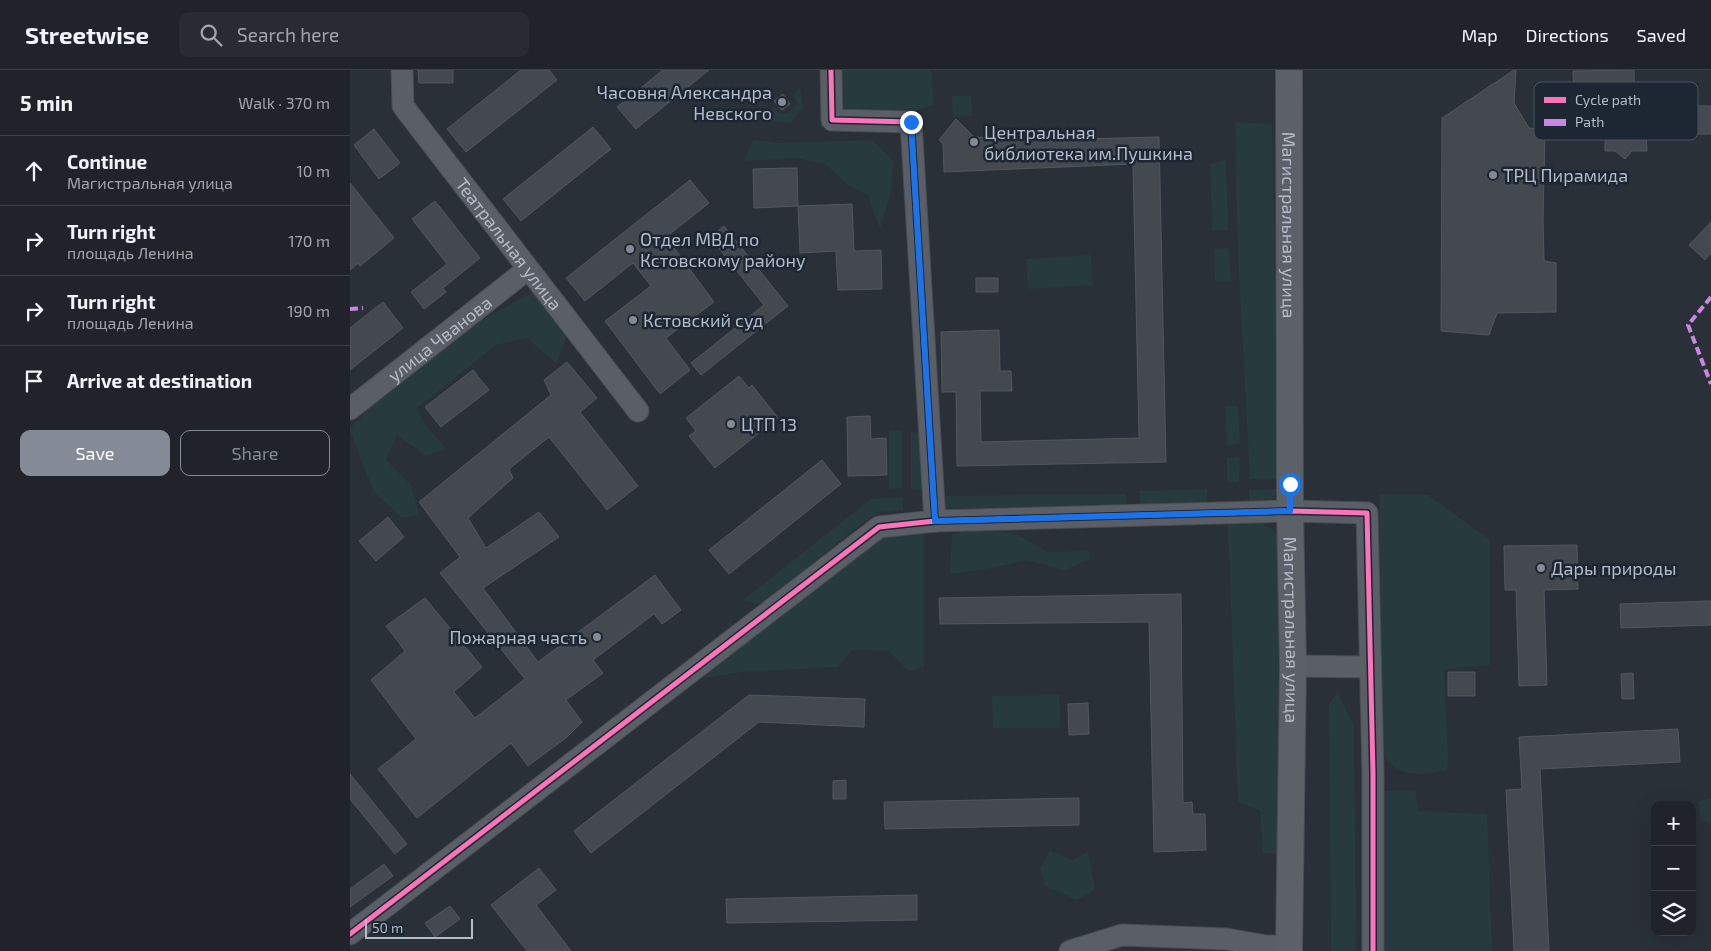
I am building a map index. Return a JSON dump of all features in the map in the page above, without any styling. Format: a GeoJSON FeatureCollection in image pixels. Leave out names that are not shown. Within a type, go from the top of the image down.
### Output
{"type":"FeatureCollection","features":[{"type":"Feature","properties":{"kind":"main road","name":"Магистральная улица"},"geometry":{"type":"LineString","coordinates":[[1289,70],[1290,511],[1293,666],[1289,948]]}},
{"type":"Feature","properties":{"kind":"street","name":"Театральная улица"},"geometry":{"type":"LineString","coordinates":[[402,70],[403,106],[638,411]]}},
{"type":"Feature","properties":{"kind":"street"},"geometry":{"type":"LineString","coordinates":[[831,70],[832,120],[911,122],[935,521]]}},
{"type":"Feature","properties":{"kind":"street","name":"улица Чванова"},"geometry":{"type":"LineString","coordinates":[[350,409],[528,269]]}},
{"type":"Feature","properties":{"kind":"street"},"geometry":{"type":"LineString","coordinates":[[350,934],[878,527],[935,521],[1290,511],[1367,513],[1373,783],[1373,951]]}},
{"type":"Feature","properties":{"kind":"street"},"geometry":{"type":"LineString","coordinates":[[1293,666],[1370,667]]}},
{"type":"Feature","properties":{"kind":"street"},"geometry":{"type":"LineString","coordinates":[[1070,951],[1122,935],[1227,939],[1289,948]]}},
{"type":"Feature","properties":{"kind":"green space"},"geometry":{"type":"Polygon","coordinates":[[[843,70],[931,70],[934,104],[915,111],[844,110],[843,70]]]}},
{"type":"Feature","properties":{"kind":"green space"},"geometry":{"type":"Polygon","coordinates":[[[800,87],[803,108],[791,123],[765,121],[764,119],[773,108],[780,113],[787,114],[798,104],[793,95],[800,87]]]}},
{"type":"Feature","properties":{"kind":"green space"},"geometry":{"type":"Polygon","coordinates":[[[952,96],[971,96],[972,116],[953,117],[952,96]]]}},
{"type":"Feature","properties":{"kind":"green space"},"geometry":{"type":"Polygon","coordinates":[[[1235,122],[1272,124],[1278,479],[1250,479],[1238,256],[1235,122]]]}},
{"type":"Feature","properties":{"kind":"green space"},"geometry":{"type":"Polygon","coordinates":[[[753,140],[779,143],[872,140],[894,162],[890,196],[880,229],[868,195],[847,184],[825,164],[796,158],[744,161],[753,140]]]}},
{"type":"Feature","properties":{"kind":"green space"},"geometry":{"type":"Polygon","coordinates":[[[1226,160],[1228,230],[1212,230],[1210,164],[1226,160]]]}},
{"type":"Feature","properties":{"kind":"green space"},"geometry":{"type":"Polygon","coordinates":[[[1229,248],[1231,281],[1215,281],[1214,249],[1229,248]]]}},
{"type":"Feature","properties":{"kind":"green space"},"geometry":{"type":"Polygon","coordinates":[[[1091,255],[1093,285],[1028,289],[1026,259],[1091,255]]]}},
{"type":"Feature","properties":{"kind":"green space"},"geometry":{"type":"Polygon","coordinates":[[[533,292],[567,335],[557,364],[527,338],[496,345],[416,409],[426,425],[446,449],[426,456],[397,435],[386,460],[411,485],[419,515],[402,518],[374,492],[350,428],[393,385],[466,329],[533,292]]]}},
{"type":"Feature","properties":{"kind":"green space"},"geometry":{"type":"Polygon","coordinates":[[[1225,406],[1238,406],[1240,444],[1227,445],[1225,406]]]}},
{"type":"Feature","properties":{"kind":"green space"},"geometry":{"type":"Polygon","coordinates":[[[889,430],[902,431],[902,488],[889,489],[889,430]]]}},
{"type":"Feature","properties":{"kind":"green space"},"geometry":{"type":"Polygon","coordinates":[[[911,432],[922,433],[923,489],[911,489],[911,432]]]}},
{"type":"Feature","properties":{"kind":"green space"},"geometry":{"type":"Polygon","coordinates":[[[1240,457],[1239,482],[1227,482],[1227,458],[1240,457]]]}},
{"type":"Feature","properties":{"kind":"green space"},"geometry":{"type":"Polygon","coordinates":[[[1207,489],[1207,504],[1143,506],[1140,503],[1139,491],[1207,489]]]}},
{"type":"Feature","properties":{"kind":"green space"},"geometry":{"type":"Polygon","coordinates":[[[1278,489],[1273,498],[1267,502],[1249,505],[1249,490],[1278,489]]]}},
{"type":"Feature","properties":{"kind":"green space"},"geometry":{"type":"Polygon","coordinates":[[[1126,494],[1127,501],[1124,508],[945,508],[939,503],[936,496],[1126,494]]]}},
{"type":"Feature","properties":{"kind":"green space"},"geometry":{"type":"Polygon","coordinates":[[[1379,494],[1428,495],[1490,540],[1490,665],[1444,669],[1448,761],[1447,770],[1440,772],[1415,774],[1399,770],[1387,760],[1381,745],[1379,494]]]}},
{"type":"Feature","properties":{"kind":"green space"},"geometry":{"type":"Polygon","coordinates":[[[903,497],[903,510],[880,512],[861,524],[766,601],[756,604],[743,600],[871,499],[903,497]]]}},
{"type":"Feature","properties":{"kind":"green space"},"geometry":{"type":"Polygon","coordinates":[[[1258,522],[1271,528],[1279,537],[1285,826],[1280,854],[1263,853],[1260,810],[1238,802],[1228,523],[1258,522]]]}},
{"type":"Feature","properties":{"kind":"green space"},"geometry":{"type":"Polygon","coordinates":[[[967,527],[1016,534],[1047,552],[1089,551],[1090,559],[1065,570],[1026,560],[992,568],[950,574],[952,535],[967,527]]]}},
{"type":"Feature","properties":{"kind":"green space"},"geometry":{"type":"Polygon","coordinates":[[[882,531],[924,533],[924,667],[909,671],[889,651],[852,650],[838,667],[742,672],[706,678],[701,670],[882,531]]]}},
{"type":"Feature","properties":{"kind":"green space"},"geometry":{"type":"Polygon","coordinates":[[[1338,693],[1354,726],[1356,951],[1331,951],[1329,703],[1338,693]]]}},
{"type":"Feature","properties":{"kind":"green space"},"geometry":{"type":"Polygon","coordinates":[[[1059,695],[1060,728],[993,728],[992,696],[1059,695]]]}},
{"type":"Feature","properties":{"kind":"green space"},"geometry":{"type":"Polygon","coordinates":[[[1381,791],[1415,791],[1419,811],[1487,814],[1492,951],[1382,951],[1381,791]]]}},
{"type":"Feature","properties":{"kind":"green space"},"geometry":{"type":"Polygon","coordinates":[[[1711,798],[1711,825],[1700,820],[1698,801],[1711,798]]]}},
{"type":"Feature","properties":{"kind":"green space"},"geometry":{"type":"Polygon","coordinates":[[[1050,850],[1072,860],[1088,852],[1095,890],[1077,900],[1045,886],[1040,869],[1050,850]]]}},
{"type":"Feature","properties":{"kind":"building"},"geometry":{"type":"Polygon","coordinates":[[[418,70],[453,70],[453,83],[419,83],[418,70]]]}},
{"type":"Feature","properties":{"kind":"building"},"geometry":{"type":"Polygon","coordinates":[[[521,70],[549,70],[557,80],[466,152],[447,129],[521,70]]]}},
{"type":"Feature","properties":{"kind":"building"},"geometry":{"type":"Polygon","coordinates":[[[663,70],[709,70],[636,129],[617,107],[663,70]]]}},
{"type":"Feature","properties":{"kind":"building","name":"ТРЦ Пирамида"},"geometry":{"type":"Polygon","coordinates":[[[1516,70],[1514,103],[1529,128],[1534,129],[1534,140],[1545,140],[1544,261],[1556,263],[1556,312],[1497,313],[1489,335],[1441,331],[1442,118],[1516,70]]]}},
{"type":"Feature","properties":{"kind":"building"},"geometry":{"type":"Polygon","coordinates":[[[1634,70],[1634,82],[1573,82],[1573,71],[1634,70]]]}},
{"type":"Feature","properties":{"kind":"building","name":"Часовня Александра Невского"},"geometry":{"type":"Polygon","coordinates":[[[783,94],[790,104],[782,110],[774,101],[783,94]]]}},
{"type":"Feature","properties":{"kind":"building"},"geometry":{"type":"Polygon","coordinates":[[[1698,106],[1711,106],[1711,134],[1698,134],[1698,106]]]}},
{"type":"Feature","properties":{"kind":"building"},"geometry":{"type":"Polygon","coordinates":[[[956,119],[974,137],[1039,140],[1159,137],[1166,462],[957,466],[956,392],[942,392],[941,332],[999,330],[1000,371],[1011,371],[1012,391],[980,391],[981,442],[1139,438],[1133,164],[944,172],[943,144],[939,140],[956,119]]]}},
{"type":"Feature","properties":{"kind":"building"},"geometry":{"type":"Polygon","coordinates":[[[593,127],[611,149],[521,221],[503,199],[593,127]]]}},
{"type":"Feature","properties":{"kind":"building"},"geometry":{"type":"Polygon","coordinates":[[[374,129],[400,163],[379,179],[354,145],[374,129]]]}},
{"type":"Feature","properties":{"kind":"building"},"geometry":{"type":"Polygon","coordinates":[[[1605,140],[1646,140],[1647,151],[1632,151],[1625,159],[1615,151],[1605,151],[1605,140]]]}},
{"type":"Feature","properties":{"kind":"building"},"geometry":{"type":"Polygon","coordinates":[[[797,168],[798,206],[754,208],[753,169],[797,168]]]}},
{"type":"Feature","properties":{"kind":"building"},"geometry":{"type":"Polygon","coordinates":[[[690,180],[709,203],[666,237],[714,302],[666,338],[690,370],[660,394],[605,321],[651,286],[633,263],[585,301],[566,278],[690,180]]]}},
{"type":"Feature","properties":{"kind":"building"},"geometry":{"type":"Polygon","coordinates":[[[350,183],[394,238],[360,266],[358,263],[350,270],[350,183]]]}},
{"type":"Feature","properties":{"kind":"building"},"geometry":{"type":"Polygon","coordinates":[[[435,201],[480,258],[443,288],[446,292],[424,309],[411,292],[447,264],[412,219],[435,201]]]}},
{"type":"Feature","properties":{"kind":"building"},"geometry":{"type":"Polygon","coordinates":[[[852,204],[854,251],[881,250],[882,289],[838,290],[836,251],[800,253],[798,206],[852,204]]]}},
{"type":"Feature","properties":{"kind":"building"},"geometry":{"type":"Polygon","coordinates":[[[1711,222],[1711,253],[1705,260],[1689,245],[1711,222]]]}},
{"type":"Feature","properties":{"kind":"building"},"geometry":{"type":"Polygon","coordinates":[[[724,226],[788,306],[701,375],[691,363],[764,305],[710,237],[724,226]]]}},
{"type":"Feature","properties":{"kind":"building"},"geometry":{"type":"Polygon","coordinates":[[[976,278],[998,278],[998,292],[976,292],[976,278]]]}},
{"type":"Feature","properties":{"kind":"building"},"geometry":{"type":"Polygon","coordinates":[[[383,302],[403,328],[350,370],[350,328],[383,302]]]}},
{"type":"Feature","properties":{"kind":"building"},"geometry":{"type":"Polygon","coordinates":[[[567,362],[597,398],[580,412],[638,486],[607,510],[549,437],[509,469],[513,478],[468,518],[486,548],[539,512],[559,537],[483,588],[538,662],[655,575],[681,610],[662,624],[654,614],[593,660],[603,673],[566,700],[582,722],[567,737],[528,766],[511,743],[417,818],[378,769],[416,739],[371,680],[405,651],[386,626],[425,598],[482,667],[454,692],[475,718],[525,679],[440,573],[460,557],[419,502],[551,395],[544,380],[567,362]]]}},
{"type":"Feature","properties":{"kind":"building"},"geometry":{"type":"Polygon","coordinates":[[[473,370],[489,390],[441,427],[425,407],[473,370]]]}},
{"type":"Feature","properties":{"kind":"building","name":"ЦТП 13"},"geometry":{"type":"Polygon","coordinates":[[[739,376],[749,388],[752,385],[778,418],[715,468],[689,436],[696,431],[686,418],[739,376]]]}},
{"type":"Feature","properties":{"kind":"building"},"geometry":{"type":"Polygon","coordinates":[[[870,416],[871,439],[886,438],[887,475],[848,476],[847,417],[870,416]]]}},
{"type":"Feature","properties":{"kind":"building"},"geometry":{"type":"Polygon","coordinates":[[[822,460],[841,484],[729,574],[709,550],[822,460]]]}},
{"type":"Feature","properties":{"kind":"building"},"geometry":{"type":"Polygon","coordinates":[[[388,517],[404,537],[376,561],[359,541],[388,517]]]}},
{"type":"Feature","properties":{"kind":"building"},"geometry":{"type":"Polygon","coordinates":[[[1577,545],[1578,589],[1544,590],[1547,685],[1519,686],[1516,590],[1505,590],[1504,546],[1577,545]]]}},
{"type":"Feature","properties":{"kind":"building"},"geometry":{"type":"Polygon","coordinates":[[[1181,594],[1183,803],[1192,802],[1193,814],[1205,814],[1206,850],[1154,852],[1149,622],[940,624],[939,598],[1181,594]]]}},
{"type":"Feature","properties":{"kind":"building"},"geometry":{"type":"Polygon","coordinates":[[[1711,601],[1711,625],[1621,628],[1620,604],[1711,601]]]}},
{"type":"Feature","properties":{"kind":"building"},"geometry":{"type":"Polygon","coordinates":[[[1448,672],[1475,672],[1475,696],[1448,696],[1448,672]]]}},
{"type":"Feature","properties":{"kind":"building"},"geometry":{"type":"Polygon","coordinates":[[[1633,673],[1634,699],[1622,699],[1621,674],[1633,673]]]}},
{"type":"Feature","properties":{"kind":"building"},"geometry":{"type":"Polygon","coordinates":[[[749,695],[865,699],[864,727],[759,722],[591,853],[574,831],[749,695]]]}},
{"type":"Feature","properties":{"kind":"building"},"geometry":{"type":"Polygon","coordinates":[[[1088,703],[1089,734],[1069,735],[1068,704],[1088,703]]]}},
{"type":"Feature","properties":{"kind":"building"},"geometry":{"type":"Polygon","coordinates":[[[1678,729],[1680,762],[1540,769],[1549,951],[1514,951],[1506,790],[1522,789],[1519,737],[1678,729]]]}},
{"type":"Feature","properties":{"kind":"building"},"geometry":{"type":"Polygon","coordinates":[[[350,774],[407,844],[395,854],[350,799],[350,774]]]}},
{"type":"Feature","properties":{"kind":"building"},"geometry":{"type":"Polygon","coordinates":[[[846,780],[846,799],[833,799],[833,781],[846,780]]]}},
{"type":"Feature","properties":{"kind":"building"},"geometry":{"type":"Polygon","coordinates":[[[1079,798],[1079,825],[885,829],[884,802],[1079,798]]]}},
{"type":"Feature","properties":{"kind":"building"},"geometry":{"type":"Polygon","coordinates":[[[384,864],[393,876],[350,907],[350,889],[384,864]]]}},
{"type":"Feature","properties":{"kind":"building"},"geometry":{"type":"Polygon","coordinates":[[[539,868],[556,890],[536,905],[571,951],[527,951],[491,905],[539,868]]]}},
{"type":"Feature","properties":{"kind":"building"},"geometry":{"type":"Polygon","coordinates":[[[917,895],[917,920],[727,923],[726,899],[917,895]]]}},
{"type":"Feature","properties":{"kind":"building"},"geometry":{"type":"Polygon","coordinates":[[[450,906],[460,919],[435,937],[425,923],[450,906]]]}},
{"type":"Feature","properties":{"kind":"marked path"},"geometry":{"type":"LineString","coordinates":[[1711,297],[1688,325],[1711,384]]}},
{"type":"Feature","properties":{"kind":"marked path"},"geometry":{"type":"LineString","coordinates":[[350,309],[363,308]]}},
{"type":"Feature","properties":{"kind":"cycle path"},"geometry":{"type":"LineString","coordinates":[[831,70],[832,120],[911,122],[935,521],[1290,511],[1367,513],[1373,773],[1373,951]]}},
{"type":"Feature","properties":{"kind":"cycle path"},"geometry":{"type":"LineString","coordinates":[[350,934],[879,527],[935,521]]}},
{"type":"Feature","properties":{"kind":"place","name":"Часовня Александра Невского"},"geometry":{"type":"Point","coordinates":[782,102]}},
{"type":"Feature","properties":{"kind":"place","name":"Центральная библиотека им.Пушкина"},"geometry":{"type":"Point","coordinates":[974,142]}},
{"type":"Feature","properties":{"kind":"place","name":"ТРЦ Пирамида"},"geometry":{"type":"Point","coordinates":[1493,175]}},
{"type":"Feature","properties":{"kind":"place","name":"Отдел МВД по Кстовскому району"},"geometry":{"type":"Point","coordinates":[630,249]}},
{"type":"Feature","properties":{"kind":"place","name":"Кстовский суд"},"geometry":{"type":"Point","coordinates":[633,320]}},
{"type":"Feature","properties":{"kind":"place","name":"ЦТП 13"},"geometry":{"type":"Point","coordinates":[731,424]}},
{"type":"Feature","properties":{"kind":"place","name":"Дары природы"},"geometry":{"type":"Point","coordinates":[1541,568]}},
{"type":"Feature","properties":{"kind":"place","name":"Пожарная часть"},"geometry":{"type":"Point","coordinates":[597,637]}},
{"type":"Feature","properties":{"kind":"route"},"geometry":{"type":"LineString","coordinates":[[911,122],[935,521],[1290,511],[1290,484]]}}]}
